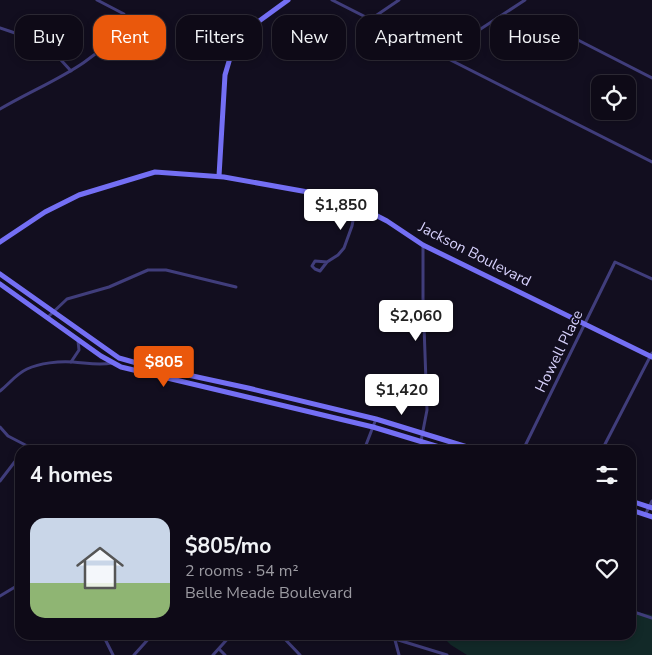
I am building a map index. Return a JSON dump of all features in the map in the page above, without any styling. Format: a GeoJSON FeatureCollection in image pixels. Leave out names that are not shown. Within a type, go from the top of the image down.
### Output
{"type":"FeatureCollection","features":[{"type":"Feature","properties":{"kind":"main road"},"geometry":{"type":"LineString","coordinates":[[219,176],[225,75],[230,58],[239,42],[254,24],[288,0]]}},
{"type":"Feature","properties":{"kind":"main road","name":"Jackson Boulevard"},"geometry":{"type":"LineString","coordinates":[[0,242],[46,212],[79,195],[156,172],[219,176],[319,194],[356,205],[387,221],[423,245],[651,355]]}},
{"type":"Feature","properties":{"kind":"main road"},"geometry":{"type":"LineString","coordinates":[[0,274],[116,357],[151,367],[376,419],[461,445]]}},
{"type":"Feature","properties":{"kind":"main road"},"geometry":{"type":"LineString","coordinates":[[0,284],[76,338],[121,367],[373,426],[433,445]]}},
{"type":"Feature","properties":{"kind":"main road"},"geometry":{"type":"LineString","coordinates":[[16,296],[21,289]]}},
{"type":"Feature","properties":{"kind":"main road"},"geometry":{"type":"LineString","coordinates":[[76,338],[81,332]]}},
{"type":"Feature","properties":{"kind":"main road"},"geometry":{"type":"LineString","coordinates":[[113,363],[116,357]]}},
{"type":"Feature","properties":{"kind":"main road"},"geometry":{"type":"LineString","coordinates":[[272,402],[274,394]]}},
{"type":"Feature","properties":{"kind":"main road"},"geometry":{"type":"LineString","coordinates":[[295,408],[297,400]]}},
{"type":"Feature","properties":{"kind":"main road"},"geometry":{"type":"LineString","coordinates":[[636,503],[650,508]]}},
{"type":"Feature","properties":{"kind":"main road"},"geometry":{"type":"LineString","coordinates":[[636,512],[652,517]]}},
{"type":"Feature","properties":{"kind":"street"},"geometry":{"type":"LineString","coordinates":[[0,109],[71,71],[96,54],[115,36],[126,23],[124,14],[97,0]]}},
{"type":"Feature","properties":{"kind":"street"},"geometry":{"type":"LineString","coordinates":[[332,0],[364,15]]}},
{"type":"Feature","properties":{"kind":"street"},"geometry":{"type":"LineString","coordinates":[[378,15],[399,0]]}},
{"type":"Feature","properties":{"kind":"street"},"geometry":{"type":"LineString","coordinates":[[480,29],[525,0]]}},
{"type":"Feature","properties":{"kind":"street"},"geometry":{"type":"LineString","coordinates":[[0,28],[51,49],[71,71]]}},
{"type":"Feature","properties":{"kind":"street"},"geometry":{"type":"LineString","coordinates":[[578,40],[652,78]]}},
{"type":"Feature","properties":{"kind":"street"},"geometry":{"type":"LineString","coordinates":[[454,60],[652,162]]}},
{"type":"Feature","properties":{"kind":"street"},"geometry":{"type":"LineString","coordinates":[[326,262],[338,255],[344,248],[352,226],[356,205]]}},
{"type":"Feature","properties":{"kind":"street"},"geometry":{"type":"LineString","coordinates":[[421,441],[427,413],[423,245]]}},
{"type":"Feature","properties":{"kind":"street","name":"Howell Place"},"geometry":{"type":"LineString","coordinates":[[525,445],[615,262],[652,279]]}},
{"type":"Feature","properties":{"kind":"street"},"geometry":{"type":"LineString","coordinates":[[47,318],[67,299],[109,287],[148,270],[166,270],[236,287]]}},
{"type":"Feature","properties":{"kind":"street"},"geometry":{"type":"LineString","coordinates":[[71,362],[79,350],[76,338]]}},
{"type":"Feature","properties":{"kind":"street"},"geometry":{"type":"LineString","coordinates":[[605,445],[651,355]]}},
{"type":"Feature","properties":{"kind":"street"},"geometry":{"type":"LineString","coordinates":[[0,391],[15,376],[27,369],[50,363],[71,362],[101,365],[113,363]]}},
{"type":"Feature","properties":{"kind":"street"},"geometry":{"type":"LineString","coordinates":[[366,445],[376,419]]}},
{"type":"Feature","properties":{"kind":"street"},"geometry":{"type":"LineString","coordinates":[[0,427],[8,436],[25,445]]}},
{"type":"Feature","properties":{"kind":"street"},"geometry":{"type":"LineString","coordinates":[[0,481],[15,462]]}},
{"type":"Feature","properties":{"kind":"street"},"geometry":{"type":"LineString","coordinates":[[645,515],[652,501]]}},
{"type":"Feature","properties":{"kind":"street"},"geometry":{"type":"LineString","coordinates":[[0,596],[15,587]]}},
{"type":"Feature","properties":{"kind":"street"},"geometry":{"type":"LineString","coordinates":[[636,613],[652,618]]}},
{"type":"Feature","properties":{"kind":"street"},"geometry":{"type":"LineString","coordinates":[[106,640],[113,655]]}},
{"type":"Feature","properties":{"kind":"street"},"geometry":{"type":"LineString","coordinates":[[134,655],[148,640]]}},
{"type":"Feature","properties":{"kind":"street"},"geometry":{"type":"LineString","coordinates":[[213,655],[227,640]]}},
{"type":"Feature","properties":{"kind":"street"},"geometry":{"type":"LineString","coordinates":[[286,640],[300,655]]}},
{"type":"Feature","properties":{"kind":"street"},"geometry":{"type":"LineString","coordinates":[[395,640],[399,655]]}},
{"type":"Feature","properties":{"kind":"street"},"geometry":{"type":"LineString","coordinates":[[395,640],[446,655]]}},
{"type":"Feature","properties":{"kind":"street"},"geometry":{"type":"LineString","coordinates":[[219,649],[225,655]]}},
{"type":"Feature","properties":{"kind":"green space"},"geometry":{"type":"Polygon","coordinates":[[[636,612],[652,615],[652,655],[467,655],[446,640],[636,640],[636,612]]]}}]}
